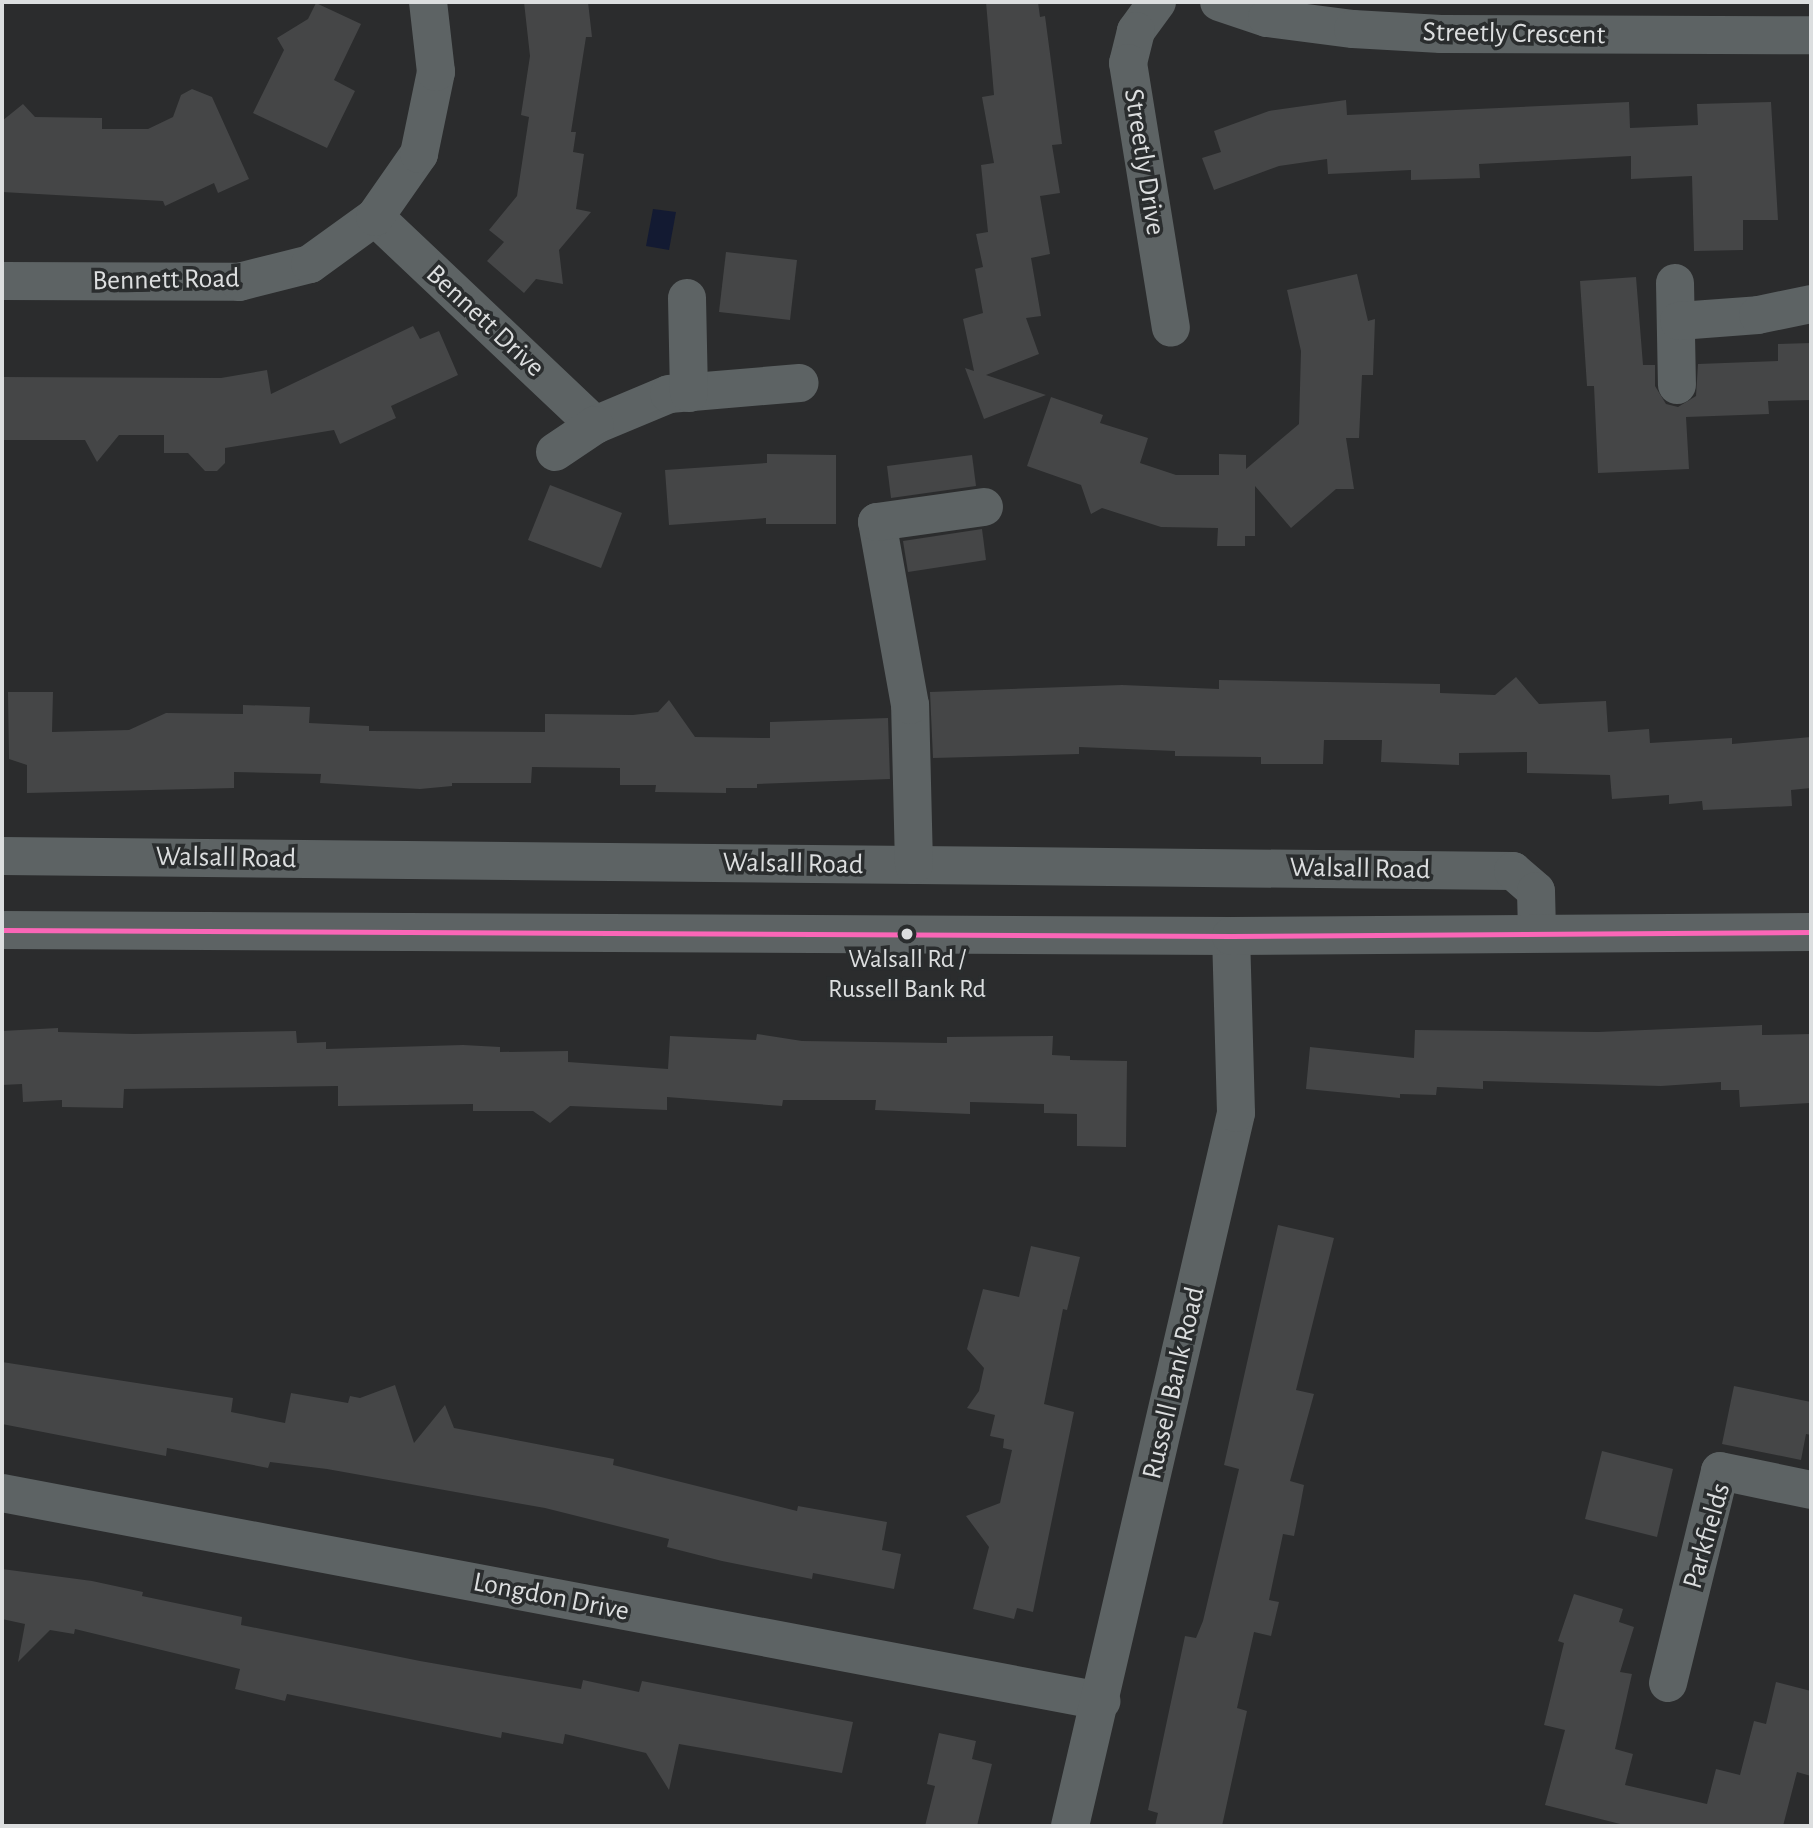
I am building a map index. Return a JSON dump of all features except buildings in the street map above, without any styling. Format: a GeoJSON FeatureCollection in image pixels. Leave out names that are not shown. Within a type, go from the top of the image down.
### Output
{"type":"FeatureCollection","features":[{"type":"Feature","properties":{"kind":"street","name":"Bennett Road"},"geometry":{"type":"LineString","coordinates":[[2,281],[239,282],[310,264],[375,217],[419,154],[436,72],[428,2]]}},
{"type":"Feature","properties":{"kind":"street","name":"Streetly Drive"},"geometry":{"type":"LineString","coordinates":[[1157,2],[1136,31],[1128,62],[1171,328]]}},
{"type":"Feature","properties":{"kind":"street","name":"Streetly Crescent"},"geometry":{"type":"LineString","coordinates":[[1219,2],[1267,18],[1353,29],[1441,34],[1811,35]]}},
{"type":"Feature","properties":{"kind":"street","name":"Bennett Drive"},"geometry":{"type":"LineString","coordinates":[[375,217],[595,425]]}},
{"type":"Feature","properties":{"kind":"street"},"geometry":{"type":"LineString","coordinates":[[1675,283],[1679,321],[1677,385]]}},
{"type":"Feature","properties":{"kind":"street"},"geometry":{"type":"LineString","coordinates":[[687,298],[689,393]]}},
{"type":"Feature","properties":{"kind":"street"},"geometry":{"type":"LineString","coordinates":[[1679,321],[1758,315],[1811,304]]}},
{"type":"Feature","properties":{"kind":"street"},"geometry":{"type":"LineString","coordinates":[[555,452],[595,425],[669,394],[800,383]]}},
{"type":"Feature","properties":{"kind":"street"},"geometry":{"type":"LineString","coordinates":[[914,865],[911,705],[877,522],[984,507]]}},
{"type":"Feature","properties":{"kind":"street","name":"Walsall Road"},"geometry":{"type":"LineString","coordinates":[[2,856],[1513,871],[1536,891],[1537,932]]}},
{"type":"Feature","properties":{"kind":"street"},"geometry":{"type":"LineString","coordinates":[[2,930],[1231,936],[1811,932]]}},
{"type":"Feature","properties":{"kind":"street","name":"Russell Bank Road"},"geometry":{"type":"LineString","coordinates":[[1070,1826],[1236,1114],[1231,936]]}},
{"type":"Feature","properties":{"kind":"street","name":"Parkfields"},"geometry":{"type":"LineString","coordinates":[[1668,1684],[1720,1471],[1811,1490]]}},
{"type":"Feature","properties":{"kind":"street","name":"Longdon Drive"},"geometry":{"type":"LineString","coordinates":[[2,1493],[1101,1701]]}},
{"type":"Feature","properties":{"kind":"water"},"geometry":{"type":"Polygon","coordinates":[[[653,209],[676,212],[669,250],[646,246],[653,209]]]}},
{"type":"Feature","properties":{"kind":"transit line"},"geometry":{"type":"LineString","coordinates":[[2,930],[1231,936],[1811,932]]}},
{"type":"Feature","properties":{"kind":"place","name":"Walsall Rd / Russell Bank Rd"},"geometry":{"type":"Point","coordinates":[907,934]}}]}
